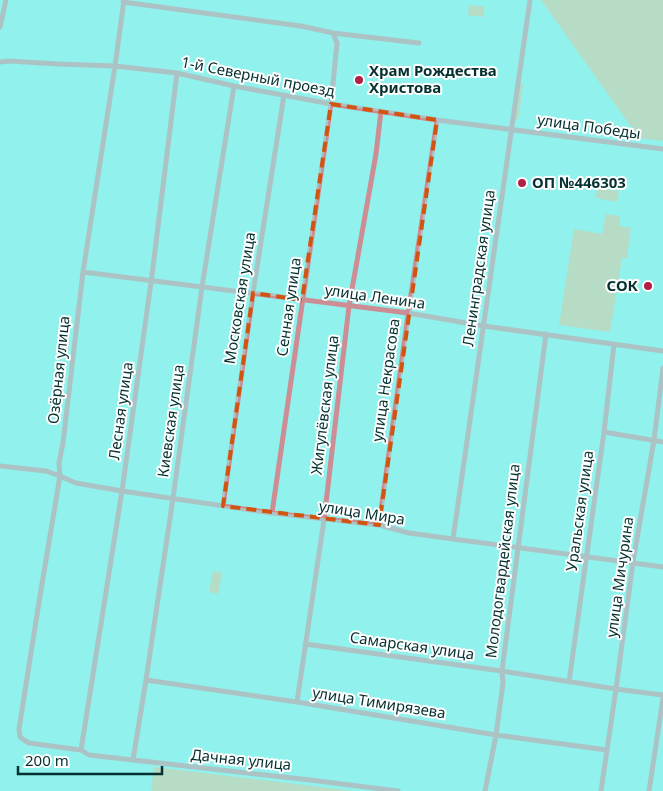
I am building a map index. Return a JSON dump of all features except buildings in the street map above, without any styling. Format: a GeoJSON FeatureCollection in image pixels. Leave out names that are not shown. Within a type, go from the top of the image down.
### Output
{"type":"FeatureCollection","features":[{"type":"Feature","properties":{"kind":"street"},"geometry":{"type":"LineString","coordinates":[[0,27],[6,0]]}},
{"type":"Feature","properties":{"kind":"street","name":"Ленинградская улица"},"geometry":{"type":"LineString","coordinates":[[453,539],[530,0]]}},
{"type":"Feature","properties":{"kind":"street"},"geometry":{"type":"LineString","coordinates":[[123,1],[302,26],[333,33],[419,43]]}},
{"type":"Feature","properties":{"kind":"street","name":"Озёрная улица"},"geometry":{"type":"LineString","coordinates":[[24,740],[20,737],[19,730],[60,476],[59,463],[83,272],[115,66],[123,1]]}},
{"type":"Feature","properties":{"kind":"street","name":"Сенная улица"},"geometry":{"type":"LineString","coordinates":[[272,513],[338,43],[333,33]]}},
{"type":"Feature","properties":{"kind":"street","name":"1-й Северный проезд"},"geometry":{"type":"LineString","coordinates":[[0,62],[115,66],[177,73],[330,104],[511,130]]}},
{"type":"Feature","properties":{"kind":"street","name":"Лесная улица"},"geometry":{"type":"LineString","coordinates":[[81,750],[122,492],[177,73]]}},
{"type":"Feature","properties":{"kind":"street","name":"Киевская улица"},"geometry":{"type":"LineString","coordinates":[[133,760],[173,498],[202,286],[234,86]]}},
{"type":"Feature","properties":{"kind":"street","name":"Московская улица"},"geometry":{"type":"LineString","coordinates":[[223,506],[253,293],[284,95]]}},
{"type":"Feature","properties":{"kind":"street","name":"Жигулёвская улица"},"geometry":{"type":"LineString","coordinates":[[297,702],[324,520],[350,306],[376,154],[381,111]]}},
{"type":"Feature","properties":{"kind":"street","name":"улица Некрасова"},"geometry":{"type":"LineString","coordinates":[[379,525],[437,120]]}},
{"type":"Feature","properties":{"kind":"street","name":"улица Победы"},"geometry":{"type":"LineString","coordinates":[[511,130],[663,150]]}},
{"type":"Feature","properties":{"kind":"street","name":"улица Ленина"},"geometry":{"type":"LineString","coordinates":[[83,272],[408,313],[484,326],[663,351]]}},
{"type":"Feature","properties":{"kind":"street","name":"Молодогвардейская улица"},"geometry":{"type":"LineString","coordinates":[[485,791],[496,735],[503,683],[502,670],[517,547],[546,334]]}},
{"type":"Feature","properties":{"kind":"street","name":"Уральская улица"},"geometry":{"type":"LineString","coordinates":[[569,682],[604,432],[614,344]]}},
{"type":"Feature","properties":{"kind":"street","name":"улица Мичурина"},"geometry":{"type":"LineString","coordinates":[[600,791],[633,562],[654,440],[663,368]]}},
{"type":"Feature","properties":{"kind":"street"},"geometry":{"type":"LineString","coordinates":[[604,432],[663,442]]}},
{"type":"Feature","properties":{"kind":"street","name":"улица Мира"},"geometry":{"type":"LineString","coordinates":[[0,466],[46,471],[76,483],[122,492],[324,520],[379,525],[409,533],[663,566]]}},
{"type":"Feature","properties":{"kind":"street","name":"Самарская улица"},"geometry":{"type":"LineString","coordinates":[[305,644],[502,670],[663,697]]}},
{"type":"Feature","properties":{"kind":"street","name":"улица Тимирязева"},"geometry":{"type":"LineString","coordinates":[[146,680],[297,702],[496,735],[607,750]]}},
{"type":"Feature","properties":{"kind":"street"},"geometry":{"type":"LineString","coordinates":[[649,791],[663,697]]}},
{"type":"Feature","properties":{"kind":"street","name":"Дачная улица"},"geometry":{"type":"LineString","coordinates":[[24,740],[29,743],[81,750],[89,755],[398,791]]}},
{"type":"Feature","properties":{"kind":"highlighted area"},"geometry":{"type":"Polygon","coordinates":[[[331,104],[437,120],[379,525],[223,506],[253,293],[302,300],[331,104]]]}},
{"type":"Feature","properties":{"kind":"shaded area"},"geometry":{"type":"Polygon","coordinates":[[[541,0],[663,0],[663,141],[639,138],[541,0]]]}},
{"type":"Feature","properties":{"kind":"shaded area"},"geometry":{"type":"Polygon","coordinates":[[[469,5],[485,7],[483,17],[468,15],[469,5]]]}},
{"type":"Feature","properties":{"kind":"shaded area"},"geometry":{"type":"Polygon","coordinates":[[[523,84],[519,116],[515,120],[520,85],[523,84]]]}},
{"type":"Feature","properties":{"kind":"shaded area"},"geometry":{"type":"Polygon","coordinates":[[[597,188],[619,191],[617,202],[596,198],[597,188]]]}},
{"type":"Feature","properties":{"kind":"shaded area"},"geometry":{"type":"Polygon","coordinates":[[[606,214],[620,216],[619,226],[631,228],[627,258],[622,258],[610,332],[559,325],[574,229],[602,234],[606,214]]]}},
{"type":"Feature","properties":{"kind":"shaded area"},"geometry":{"type":"Polygon","coordinates":[[[213,571],[222,573],[218,594],[209,592],[213,571]]]}},
{"type":"Feature","properties":{"kind":"shaded area"},"geometry":{"type":"Polygon","coordinates":[[[154,767],[354,791],[151,791],[154,767]]]}},
{"type":"Feature","properties":{"kind":"place","name":"Храм Рождества Христова"},"geometry":{"type":"Point","coordinates":[359,80]}},
{"type":"Feature","properties":{"kind":"place","name":"ОП №446303"},"geometry":{"type":"Point","coordinates":[522,183]}},
{"type":"Feature","properties":{"kind":"place","name":"СОК"},"geometry":{"type":"Point","coordinates":[648,286]}}]}
